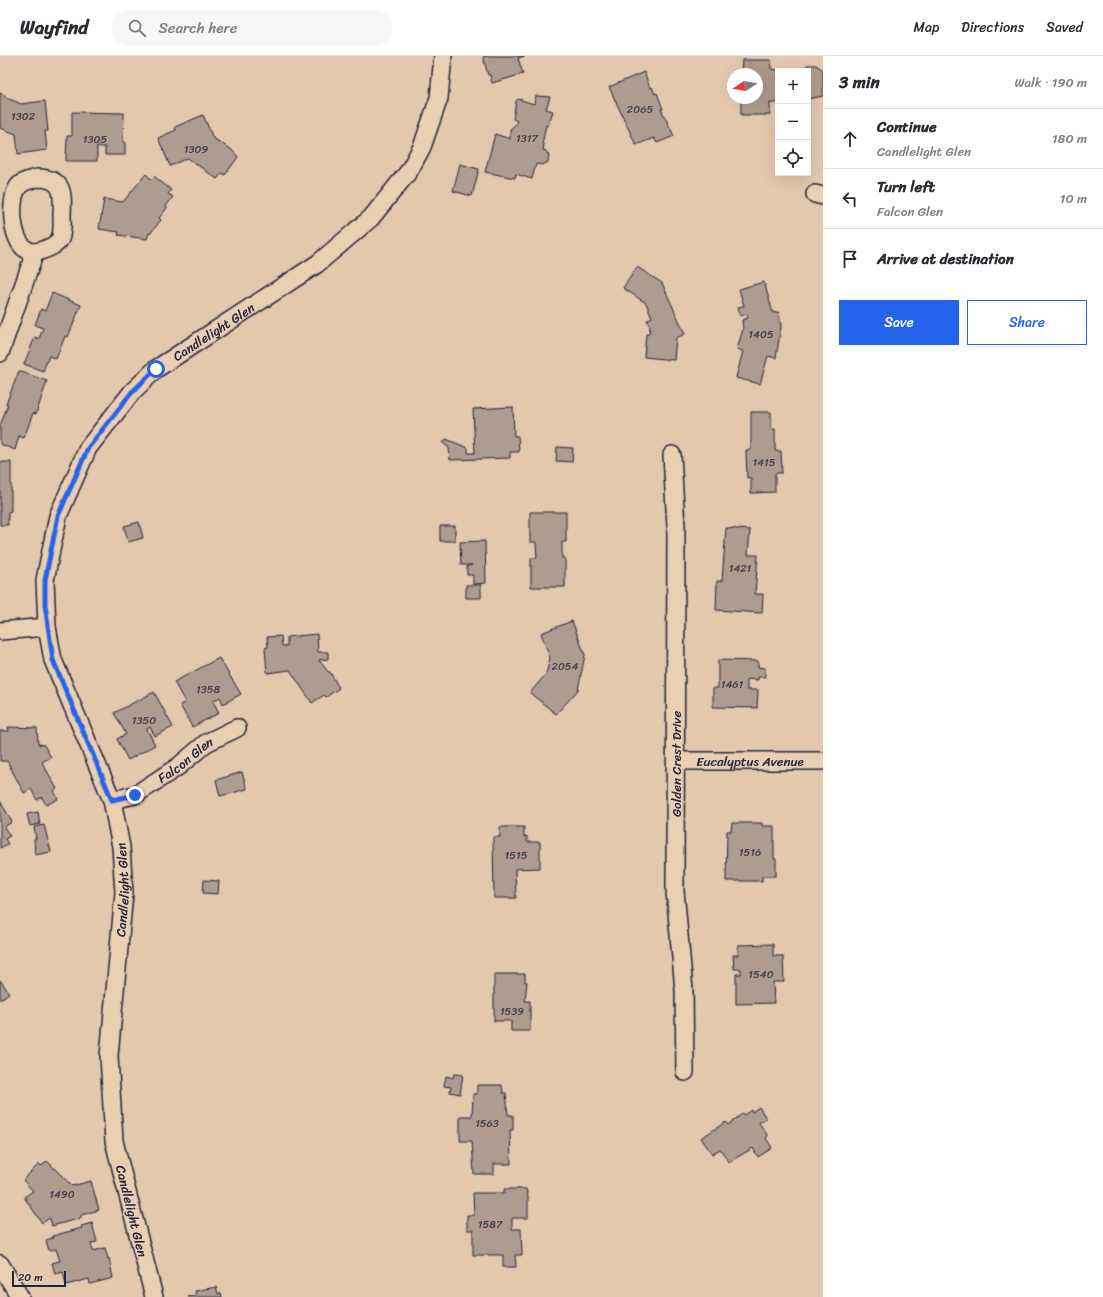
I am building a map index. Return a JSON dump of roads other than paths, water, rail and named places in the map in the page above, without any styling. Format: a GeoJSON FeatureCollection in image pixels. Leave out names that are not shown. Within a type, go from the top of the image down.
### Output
{"type":"FeatureCollection","features":[{"type":"Feature","properties":{"kind":"street","name":"Candlelight Glen"},"geometry":{"type":"LineString","coordinates":[[154,1297],[114,1141],[109,1056],[124,893],[121,847],[112,800],[53,660],[47,627],[45,580],[58,516],[88,448],[132,392],[156,369],[317,264],[371,218],[409,171],[422,147],[439,98],[443,56]]}},
{"type":"Feature","properties":{"kind":"street"},"geometry":{"type":"LineString","coordinates":[[0,353],[35,252]]}},
{"type":"Feature","properties":{"kind":"street","name":"Golden Crest Drive"},"geometry":{"type":"LineString","coordinates":[[672,455],[676,526],[677,761],[675,891],[684,990],[685,1072]]}},
{"type":"Feature","properties":{"kind":"street"},"geometry":{"type":"LineString","coordinates":[[0,631],[47,627]]}},
{"type":"Feature","properties":{"kind":"street","name":"Falcon Glen"},"geometry":{"type":"LineString","coordinates":[[112,800],[135,795],[179,766],[206,743],[237,728]]}},
{"type":"Feature","properties":{"kind":"street","name":"Eucalyptus Avenue"},"geometry":{"type":"LineString","coordinates":[[677,761],[823,761]]}},
{"type":"Feature","properties":{"kind":"street"},"geometry":{"type":"LineString","coordinates":[[0,1264],[20,1297]]}}]}
